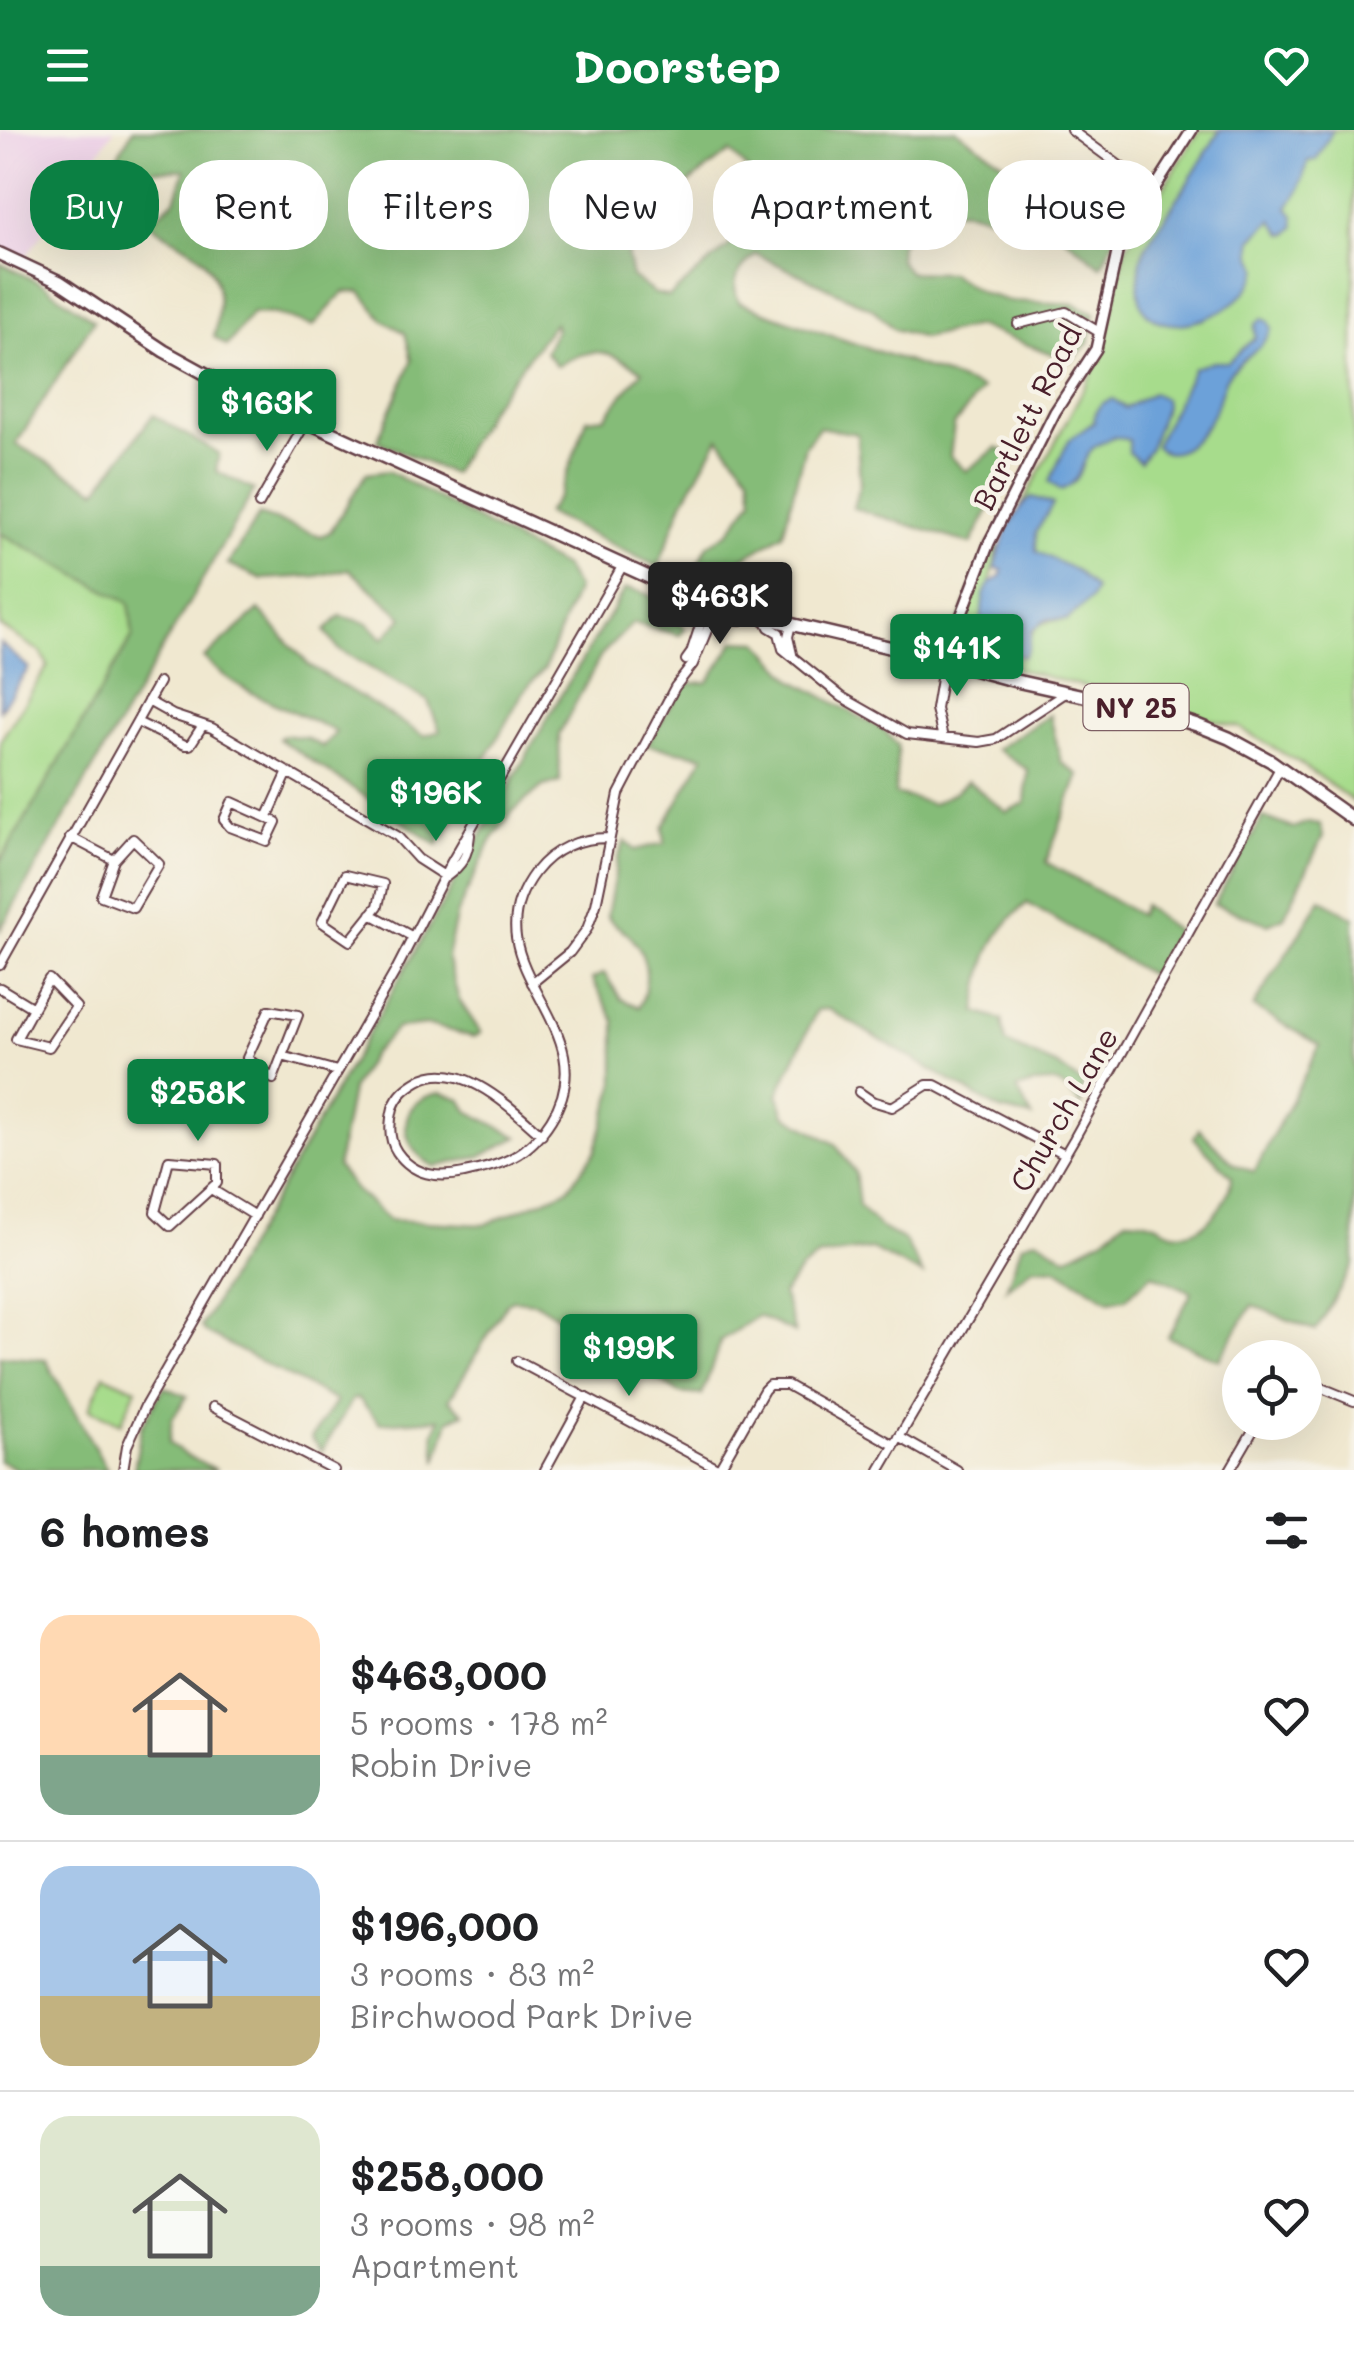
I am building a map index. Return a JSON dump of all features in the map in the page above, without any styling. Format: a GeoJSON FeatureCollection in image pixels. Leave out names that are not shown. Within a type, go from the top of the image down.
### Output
{"type":"FeatureCollection","features":[{"type":"Feature","properties":{"kind":"main road","name":"NY 25"},"geometry":{"type":"LineString","coordinates":[[0,254],[60,282],[193,368],[708,601],[758,617],[1198,725],[1280,768],[1354,820]]}},
{"type":"Feature","properties":{"kind":"street"},"geometry":{"type":"LineString","coordinates":[[1071,130],[1112,160]]}},
{"type":"Feature","properties":{"kind":"street","name":"Bartlett Road"},"geometry":{"type":"LineString","coordinates":[[1162,178],[1192,130]]}},
{"type":"Feature","properties":{"kind":"street","name":"Bartlett Road"},"geometry":{"type":"LineString","coordinates":[[943,738],[936,709],[944,660],[989,542],[1055,412],[1096,349],[1118,250]]}},
{"type":"Feature","properties":{"kind":"street"},"geometry":{"type":"LineString","coordinates":[[1018,324],[1066,312],[1099,332]]}},
{"type":"Feature","properties":{"kind":"street"},"geometry":{"type":"LineString","coordinates":[[260,504],[306,422]]}},
{"type":"Feature","properties":{"kind":"street"},"geometry":{"type":"LineString","coordinates":[[123,1470],[127,1446],[145,1406],[412,938],[446,876],[452,855],[470,834],[623,565]]}},
{"type":"Feature","properties":{"kind":"street"},"geometry":{"type":"LineString","coordinates":[[532,984],[570,952],[587,929],[619,794],[683,672],[708,601]]}},
{"type":"Feature","properties":{"kind":"street"},"geometry":{"type":"LineString","coordinates":[[683,672],[693,664],[714,622],[728,617],[758,617],[780,633],[783,649],[842,696],[907,734],[978,742],[996,739],[1067,692]]}},
{"type":"Feature","properties":{"kind":"street"},"geometry":{"type":"LineString","coordinates":[[791,624],[788,638],[792,654]]}},
{"type":"Feature","properties":{"kind":"street"},"geometry":{"type":"LineString","coordinates":[[0,965],[158,682]]}},
{"type":"Feature","properties":{"kind":"street"},"geometry":{"type":"LineString","coordinates":[[148,701],[174,716],[203,725],[288,772],[402,840],[418,859],[446,876]]}},
{"type":"Feature","properties":{"kind":"street"},"geometry":{"type":"LineString","coordinates":[[137,722],[185,746],[190,745],[203,725]]}},
{"type":"Feature","properties":{"kind":"street","name":"Church Lane"},"geometry":{"type":"LineString","coordinates":[[880,1470],[1065,1154],[1280,768]]}},
{"type":"Feature","properties":{"kind":"street"},"geometry":{"type":"LineString","coordinates":[[268,816],[288,772]]}},
{"type":"Feature","properties":{"kind":"street"},"geometry":{"type":"LineString","coordinates":[[232,802],[268,816],[276,822],[267,841],[230,827],[224,820],[232,802]]}},
{"type":"Feature","properties":{"kind":"street"},"geometry":{"type":"LineString","coordinates":[[70,837],[114,860]]}},
{"type":"Feature","properties":{"kind":"street"},"geometry":{"type":"LineString","coordinates":[[542,1135],[473,1084],[449,1074],[431,1074],[409,1086],[397,1098],[390,1120],[390,1142],[404,1162],[423,1174],[447,1177],[516,1158],[542,1135],[563,1102],[569,1075],[554,1022],[519,957],[515,930],[519,902],[545,859],[570,845],[608,838]]}},
{"type":"Feature","properties":{"kind":"street"},"geometry":{"type":"LineString","coordinates":[[133,839],[159,864],[132,908],[101,896],[114,860],[133,839]]}},
{"type":"Feature","properties":{"kind":"street"},"geometry":{"type":"LineString","coordinates":[[345,875],[383,884],[372,914],[350,941],[322,922],[345,875]]}},
{"type":"Feature","properties":{"kind":"street"},"geometry":{"type":"LineString","coordinates":[[372,914],[412,938]]}},
{"type":"Feature","properties":{"kind":"street"},"geometry":{"type":"LineString","coordinates":[[48,979],[76,1007],[48,1047],[16,1039],[33,1008],[48,979]]}},
{"type":"Feature","properties":{"kind":"street"},"geometry":{"type":"LineString","coordinates":[[0,988],[33,1008]]}},
{"type":"Feature","properties":{"kind":"street"},"geometry":{"type":"LineString","coordinates":[[269,1010],[298,1015],[282,1056],[274,1080],[247,1058],[269,1010]]}},
{"type":"Feature","properties":{"kind":"street"},"geometry":{"type":"LineString","coordinates":[[282,1056],[337,1071]]}},
{"type":"Feature","properties":{"kind":"street"},"geometry":{"type":"LineString","coordinates":[[859,1092],[892,1107],[935,1085],[1065,1154]]}},
{"type":"Feature","properties":{"kind":"street"},"geometry":{"type":"LineString","coordinates":[[169,1160],[218,1164],[217,1183],[211,1189],[170,1226],[156,1212],[169,1160]]}},
{"type":"Feature","properties":{"kind":"street"},"geometry":{"type":"LineString","coordinates":[[211,1189],[255,1216]]}},
{"type":"Feature","properties":{"kind":"street"},"geometry":{"type":"LineString","coordinates":[[518,1360],[720,1469],[764,1390],[769,1385],[783,1384],[957,1470]]}},
{"type":"Feature","properties":{"kind":"street"},"geometry":{"type":"LineString","coordinates":[[1322,1387],[1351,1400],[1354,1385]]}},
{"type":"Feature","properties":{"kind":"street"},"geometry":{"type":"LineString","coordinates":[[545,1470],[585,1397]]}},
{"type":"Feature","properties":{"kind":"street"},"geometry":{"type":"LineString","coordinates":[[213,1407],[334,1470]]}},
{"type":"Feature","properties":{"kind":"street"},"geometry":{"type":"LineString","coordinates":[[1230,1470],[1248,1440]]}},
{"type":"Feature","properties":{"kind":"shaded area"},"geometry":{"type":"Polygon","coordinates":[[[0,130],[114,130],[93,160],[30,160],[31,250],[21,264],[0,255],[0,130]]]}},
{"type":"Feature","properties":{"kind":"green space"},"geometry":{"type":"Polygon","coordinates":[[[133,130],[956,130],[1000,160],[988,160],[988,216],[968,211],[968,160],[738,160],[730,152],[713,160],[713,165],[693,180],[693,160],[549,160],[549,250],[633,250],[627,254],[632,277],[654,293],[669,297],[724,250],[900,250],[899,260],[909,272],[950,273],[980,292],[1009,301],[1074,304],[1095,313],[1089,342],[1071,361],[977,326],[923,338],[894,329],[873,309],[756,254],[738,275],[735,287],[739,302],[982,389],[954,425],[950,456],[966,471],[997,448],[1017,456],[971,544],[853,508],[860,483],[857,434],[819,427],[805,446],[783,534],[740,560],[713,588],[695,569],[708,545],[729,532],[753,499],[750,475],[719,438],[683,502],[658,567],[546,513],[559,496],[587,419],[605,417],[642,371],[600,352],[581,355],[557,366],[545,352],[556,329],[554,323],[489,409],[452,474],[377,441],[412,361],[405,333],[383,320],[361,292],[344,292],[313,326],[276,314],[252,313],[227,346],[214,337],[216,282],[206,263],[192,250],[328,250],[328,160],[179,160],[179,170],[159,170],[159,160],[115,160],[133,130]]]}},
{"type":"Feature","properties":{"kind":"green space"},"geometry":{"type":"Polygon","coordinates":[[[1200,130],[1354,130],[1354,802],[1300,763],[1238,727],[948,651],[989,543],[998,547],[983,618],[985,643],[1022,656],[1037,627],[1048,621],[1067,620],[1003,541],[1103,352],[1125,250],[1162,250],[1162,190],[1200,130]]]}},
{"type":"Feature","properties":{"kind":"green space"},"geometry":{"type":"Polygon","coordinates":[[[179,188],[179,242],[159,230],[159,214],[175,200],[179,188]]]}},
{"type":"Feature","properties":{"kind":"green space"},"geometry":{"type":"Polygon","coordinates":[[[1081,250],[1109,250],[1101,266],[1081,250]]]}},
{"type":"Feature","properties":{"kind":"green space"},"geometry":{"type":"Polygon","coordinates":[[[0,263],[46,286],[94,320],[16,444],[97,490],[153,415],[219,454],[216,471],[254,490],[0,930],[0,862],[133,636],[129,603],[0,533],[0,263]]]}},
{"type":"Feature","properties":{"kind":"green space"},"geometry":{"type":"Polygon","coordinates":[[[388,471],[564,567],[577,588],[545,668],[523,692],[438,845],[279,739],[283,735],[306,738],[323,747],[336,732],[250,692],[204,658],[259,610],[309,665],[424,736],[440,731],[428,701],[338,649],[325,631],[340,616],[368,623],[383,639],[403,617],[349,569],[316,576],[262,579],[228,564],[259,515],[321,536],[330,532],[366,474],[388,471]]]}},
{"type":"Feature","properties":{"kind":"green space"},"geometry":{"type":"Polygon","coordinates":[[[0,533],[130,603],[133,637],[0,862],[0,741],[48,666],[41,652],[0,626],[0,533]]]}},
{"type":"Feature","properties":{"kind":"green space"},"geometry":{"type":"Polygon","coordinates":[[[625,589],[659,602],[685,629],[680,635],[633,623],[602,654],[559,734],[560,782],[543,786],[513,811],[491,841],[457,913],[447,957],[459,1000],[481,1033],[474,1037],[429,1025],[397,1028],[372,1054],[351,1090],[337,1166],[354,1189],[389,1220],[484,1225],[567,1190],[595,1152],[615,1085],[615,1021],[592,979],[604,973],[621,999],[639,1007],[646,980],[637,945],[607,916],[618,858],[625,841],[635,850],[665,843],[663,828],[704,756],[647,745],[684,684],[708,682],[735,641],[759,642],[793,680],[884,730],[898,746],[895,794],[932,804],[968,781],[1006,812],[1025,803],[1028,770],[996,749],[1050,715],[1061,762],[1079,775],[1046,862],[1139,915],[1143,905],[1176,931],[1152,976],[1027,903],[1003,928],[985,964],[976,1012],[1002,1020],[1006,1043],[1058,1066],[1083,1084],[1081,1106],[1067,1090],[1053,1083],[1017,1089],[1032,1117],[1000,1110],[828,1009],[817,1010],[778,1094],[785,1115],[835,1144],[855,1172],[859,1206],[878,1226],[905,1241],[923,1275],[871,1249],[819,1256],[800,1270],[783,1294],[795,1333],[758,1316],[721,1340],[702,1395],[680,1393],[535,1302],[513,1300],[507,1303],[449,1400],[464,1413],[449,1420],[437,1462],[434,1434],[440,1419],[380,1423],[359,1399],[353,1399],[322,1451],[311,1438],[336,1401],[201,1327],[625,589]]]}},
{"type":"Feature","properties":{"kind":"green space"},"geometry":{"type":"Polygon","coordinates":[[[1263,817],[1293,828],[1308,822],[1320,824],[1323,836],[1284,917],[1268,924],[1214,904],[1263,817]]]}},
{"type":"Feature","properties":{"kind":"green space"},"geometry":{"type":"Polygon","coordinates":[[[1321,899],[1354,918],[1354,1264],[1316,1331],[1252,1305],[1231,1340],[1222,1340],[1219,1360],[1168,1337],[1192,1292],[1152,1274],[1126,1298],[1109,1300],[1056,1268],[1033,1267],[1006,1289],[1022,1244],[1037,1239],[1066,1257],[1102,1239],[1126,1219],[1150,1222],[1173,1232],[1195,1230],[1204,1224],[1220,1207],[1232,1177],[1194,1138],[1199,1129],[1234,1164],[1254,1172],[1320,1045],[1253,1007],[1321,899]]]}},
{"type":"Feature","properties":{"kind":"green space"},"geometry":{"type":"Polygon","coordinates":[[[441,1093],[461,1099],[468,1111],[518,1137],[481,1156],[435,1167],[413,1148],[406,1125],[415,1104],[441,1093]]]}},
{"type":"Feature","properties":{"kind":"green space"},"geometry":{"type":"Polygon","coordinates":[[[0,1356],[46,1360],[107,1470],[19,1470],[0,1461],[0,1356]]]}},
{"type":"Feature","properties":{"kind":"green space"},"geometry":{"type":"Polygon","coordinates":[[[104,1375],[136,1389],[121,1423],[89,1409],[104,1375]]]}},
{"type":"Feature","properties":{"kind":"green space"},"geometry":{"type":"Polygon","coordinates":[[[164,1387],[187,1396],[172,1419],[169,1443],[217,1470],[134,1470],[141,1428],[164,1387]]]}},
{"type":"Feature","properties":{"kind":"water"},"geometry":{"type":"Polygon","coordinates":[[[1220,130],[1333,130],[1316,160],[1308,161],[1299,191],[1288,207],[1295,227],[1283,234],[1272,220],[1252,239],[1252,254],[1259,268],[1250,287],[1234,303],[1213,315],[1170,324],[1152,318],[1141,303],[1139,278],[1144,250],[1162,250],[1162,221],[1220,130]]]}},
{"type":"Feature","properties":{"kind":"water"},"geometry":{"type":"Polygon","coordinates":[[[1262,318],[1272,329],[1262,344],[1228,375],[1213,414],[1200,433],[1174,452],[1164,452],[1155,446],[1194,368],[1228,362],[1255,338],[1255,325],[1262,318]]]}},
{"type":"Feature","properties":{"kind":"water"},"geometry":{"type":"Polygon","coordinates":[[[1153,393],[1164,399],[1165,406],[1150,448],[1140,462],[1129,453],[1129,440],[1116,437],[1092,449],[1069,486],[1061,490],[1049,482],[1069,440],[1094,422],[1102,404],[1113,399],[1125,408],[1153,393]]]}},
{"type":"Feature","properties":{"kind":"water"},"geometry":{"type":"Polygon","coordinates":[[[1032,497],[1053,504],[1036,532],[1036,551],[1077,571],[1095,589],[1091,599],[1067,620],[1047,619],[1032,630],[1023,657],[985,643],[982,614],[986,590],[1002,575],[1002,570],[995,568],[1008,529],[1032,497]]]}},
{"type":"Feature","properties":{"kind":"water"},"geometry":{"type":"Polygon","coordinates":[[[0,643],[29,668],[0,710],[0,643]]]}}]}
